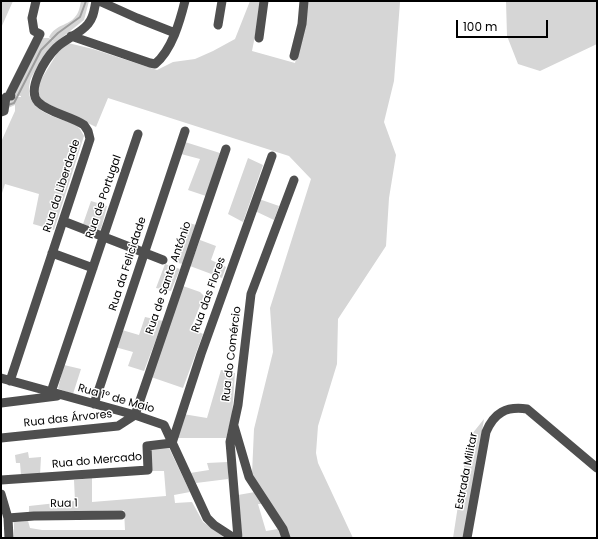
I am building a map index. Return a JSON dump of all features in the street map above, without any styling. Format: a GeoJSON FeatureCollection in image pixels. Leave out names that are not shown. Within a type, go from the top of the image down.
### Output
{"type":"FeatureCollection","features":[{"type":"Feature","properties":{"kind":"street"},"geometry":{"type":"LineString","coordinates":[[6,101],[40,34],[34,31],[32,18],[36,1]]}},
{"type":"Feature","properties":{"kind":"street"},"geometry":{"type":"LineString","coordinates":[[71,36],[86,26],[93,17],[96,1]]}},
{"type":"Feature","properties":{"kind":"street"},"geometry":{"type":"LineString","coordinates":[[99,1],[175,34]]}},
{"type":"Feature","properties":{"kind":"street"},"geometry":{"type":"LineString","coordinates":[[71,36],[116,53],[155,64],[162,58],[175,34],[185,1]]}},
{"type":"Feature","properties":{"kind":"street"},"geometry":{"type":"LineString","coordinates":[[218,25],[222,1]]}},
{"type":"Feature","properties":{"kind":"street"},"geometry":{"type":"LineString","coordinates":[[259,38],[264,1]]}},
{"type":"Feature","properties":{"kind":"street"},"geometry":{"type":"LineString","coordinates":[[294,56],[302,24],[304,1]]}},
{"type":"Feature","properties":{"kind":"street","name":"Rua da Liberdade"},"geometry":{"type":"LineString","coordinates":[[6,380],[52,253],[89,142],[87,128],[82,123],[40,104],[35,98],[33,92],[35,81],[48,59],[56,48],[71,36]]}},
{"type":"Feature","properties":{"kind":"street","name":"Rua da Felicidade"},"geometry":{"type":"LineString","coordinates":[[94,404],[185,131]]}},
{"type":"Feature","properties":{"kind":"street","name":"Rua de Portugal"},"geometry":{"type":"LineString","coordinates":[[51,392],[138,134]]}},
{"type":"Feature","properties":{"kind":"street","name":"Rua de Santo António"},"geometry":{"type":"LineString","coordinates":[[135,415],[226,149]]}},
{"type":"Feature","properties":{"kind":"street","name":"Rua das Flores"},"geometry":{"type":"LineString","coordinates":[[172,443],[201,354],[272,156]]}},
{"type":"Feature","properties":{"kind":"street","name":"Rua do Comércio"},"geometry":{"type":"LineString","coordinates":[[238,538],[230,442],[238,405],[251,294],[294,180]]}},
{"type":"Feature","properties":{"kind":"street"},"geometry":{"type":"LineString","coordinates":[[63,221],[163,260]]}},
{"type":"Feature","properties":{"kind":"street"},"geometry":{"type":"LineString","coordinates":[[52,253],[93,268]]}},
{"type":"Feature","properties":{"kind":"street","name":"Rua 1º de Maio"},"geometry":{"type":"LineString","coordinates":[[6,380],[135,415],[164,425],[207,518],[214,526],[234,538]]}},
{"type":"Feature","properties":{"kind":"street"},"geometry":{"type":"LineString","coordinates":[[1,403],[63,396]]}},
{"type":"Feature","properties":{"kind":"street","name":"Estrada Militar"},"geometry":{"type":"LineString","coordinates":[[467,538],[486,432],[491,422],[502,412],[516,408],[527,409],[597,468]]}},
{"type":"Feature","properties":{"kind":"street","name":"Rua das Árvores"},"geometry":{"type":"LineString","coordinates":[[1,438],[118,426],[135,415]]}},
{"type":"Feature","properties":{"kind":"street"},"geometry":{"type":"LineString","coordinates":[[233,425],[250,476],[283,529],[286,538]]}},
{"type":"Feature","properties":{"kind":"street","name":"Rua do Mercado"},"geometry":{"type":"LineString","coordinates":[[1,480],[148,470],[147,446],[172,443]]}},
{"type":"Feature","properties":{"kind":"street"},"geometry":{"type":"LineString","coordinates":[[1,494],[8,518],[9,538]]}},
{"type":"Feature","properties":{"kind":"street","name":"Rua 1"},"geometry":{"type":"LineString","coordinates":[[8,518],[34,516],[121,515]]}},
{"type":"Feature","properties":{"kind":"shaded area"},"geometry":{"type":"Polygon","coordinates":[[[1,1],[13,1],[1,28],[1,1]]]}},
{"type":"Feature","properties":{"kind":"shaded area"},"geometry":{"type":"Polygon","coordinates":[[[81,1],[89,1],[84,20],[55,43],[49,37],[58,27],[69,22],[75,17],[81,1]]]}},
{"type":"Feature","properties":{"kind":"shaded area"},"geometry":{"type":"Polygon","coordinates":[[[250,1],[262,1],[252,51],[295,63],[306,19],[307,1],[402,1],[400,2],[394,81],[384,122],[396,155],[389,198],[386,246],[338,319],[337,364],[318,426],[316,453],[318,463],[353,538],[290,538],[252,474],[254,429],[273,352],[270,308],[311,179],[289,156],[108,98],[96,127],[42,101],[37,86],[58,52],[68,43],[93,49],[157,70],[173,62],[195,59],[235,39],[250,1]]]}},
{"type":"Feature","properties":{"kind":"shaded area"},"geometry":{"type":"Polygon","coordinates":[[[506,1],[597,1],[597,44],[540,71],[518,64],[507,36],[506,1]]]}},
{"type":"Feature","properties":{"kind":"shaded area"},"geometry":{"type":"Polygon","coordinates":[[[43,38],[49,38],[55,43],[31,79],[29,92],[31,100],[36,106],[51,116],[76,125],[84,136],[54,230],[33,224],[39,194],[5,184],[1,196],[1,142],[15,111],[15,105],[6,109],[11,97],[21,97],[11,95],[43,38]]]}},
{"type":"Feature","properties":{"kind":"shaded area"},"geometry":{"type":"Polygon","coordinates":[[[185,142],[220,153],[206,196],[188,190],[200,159],[181,154],[185,142]]]}},
{"type":"Feature","properties":{"kind":"shaded area"},"geometry":{"type":"Polygon","coordinates":[[[248,158],[263,165],[243,222],[228,214],[248,158]]]}},
{"type":"Feature","properties":{"kind":"shaded area"},"geometry":{"type":"Polygon","coordinates":[[[259,199],[279,206],[274,220],[255,211],[259,199]]]}},
{"type":"Feature","properties":{"kind":"shaded area"},"geometry":{"type":"Polygon","coordinates":[[[91,201],[107,206],[101,229],[98,231],[83,224],[91,201]]]}},
{"type":"Feature","properties":{"kind":"shaded area"},"geometry":{"type":"Polygon","coordinates":[[[189,223],[196,225],[183,264],[173,262],[189,223]]]}},
{"type":"Feature","properties":{"kind":"shaded area"},"geometry":{"type":"Polygon","coordinates":[[[200,240],[216,246],[211,260],[226,267],[222,278],[190,266],[200,240]]]}},
{"type":"Feature","properties":{"kind":"shaded area"},"geometry":{"type":"Polygon","coordinates":[[[165,264],[180,269],[171,291],[156,288],[165,264]]]}},
{"type":"Feature","properties":{"kind":"shaded area"},"geometry":{"type":"Polygon","coordinates":[[[183,286],[200,292],[204,296],[191,328],[203,334],[183,388],[151,377],[183,286]]]}},
{"type":"Feature","properties":{"kind":"shaded area"},"geometry":{"type":"Polygon","coordinates":[[[145,317],[163,321],[144,371],[128,366],[133,352],[115,347],[122,330],[139,335],[145,317]]]}},
{"type":"Feature","properties":{"kind":"shaded area"},"geometry":{"type":"Polygon","coordinates":[[[64,365],[81,369],[73,394],[58,388],[64,365]]]}},
{"type":"Feature","properties":{"kind":"shaded area"},"geometry":{"type":"Polygon","coordinates":[[[221,370],[235,373],[232,415],[226,438],[177,438],[183,414],[207,418],[221,370]]]}},
{"type":"Feature","properties":{"kind":"shaded area"},"geometry":{"type":"Polygon","coordinates":[[[484,419],[464,538],[453,538],[465,460],[472,434],[484,419]]]}},
{"type":"Feature","properties":{"kind":"shaded area"},"geometry":{"type":"Polygon","coordinates":[[[151,448],[169,448],[190,492],[174,495],[175,503],[192,502],[203,522],[227,538],[14,537],[14,522],[28,521],[30,528],[42,530],[125,530],[124,510],[29,513],[29,506],[75,501],[74,480],[92,478],[92,502],[166,496],[164,471],[149,471],[151,448]]]}},
{"type":"Feature","properties":{"kind":"shaded area"},"geometry":{"type":"Polygon","coordinates":[[[28,452],[29,458],[41,457],[40,475],[21,475],[20,463],[16,463],[15,455],[28,452]]]}},
{"type":"Feature","properties":{"kind":"shaded area"},"geometry":{"type":"Polygon","coordinates":[[[228,462],[228,479],[196,483],[190,473],[209,470],[207,463],[228,462]]]}},
{"type":"Feature","properties":{"kind":"shaded area"},"geometry":{"type":"Polygon","coordinates":[[[255,492],[263,504],[258,504],[266,531],[278,529],[283,538],[244,538],[242,535],[238,495],[255,492]]]}},
{"type":"Feature","properties":{"kind":"waterway"},"geometry":{"type":"LineString","coordinates":[[8,105],[14,103],[41,50],[58,33],[80,17],[86,1]]}}]}
